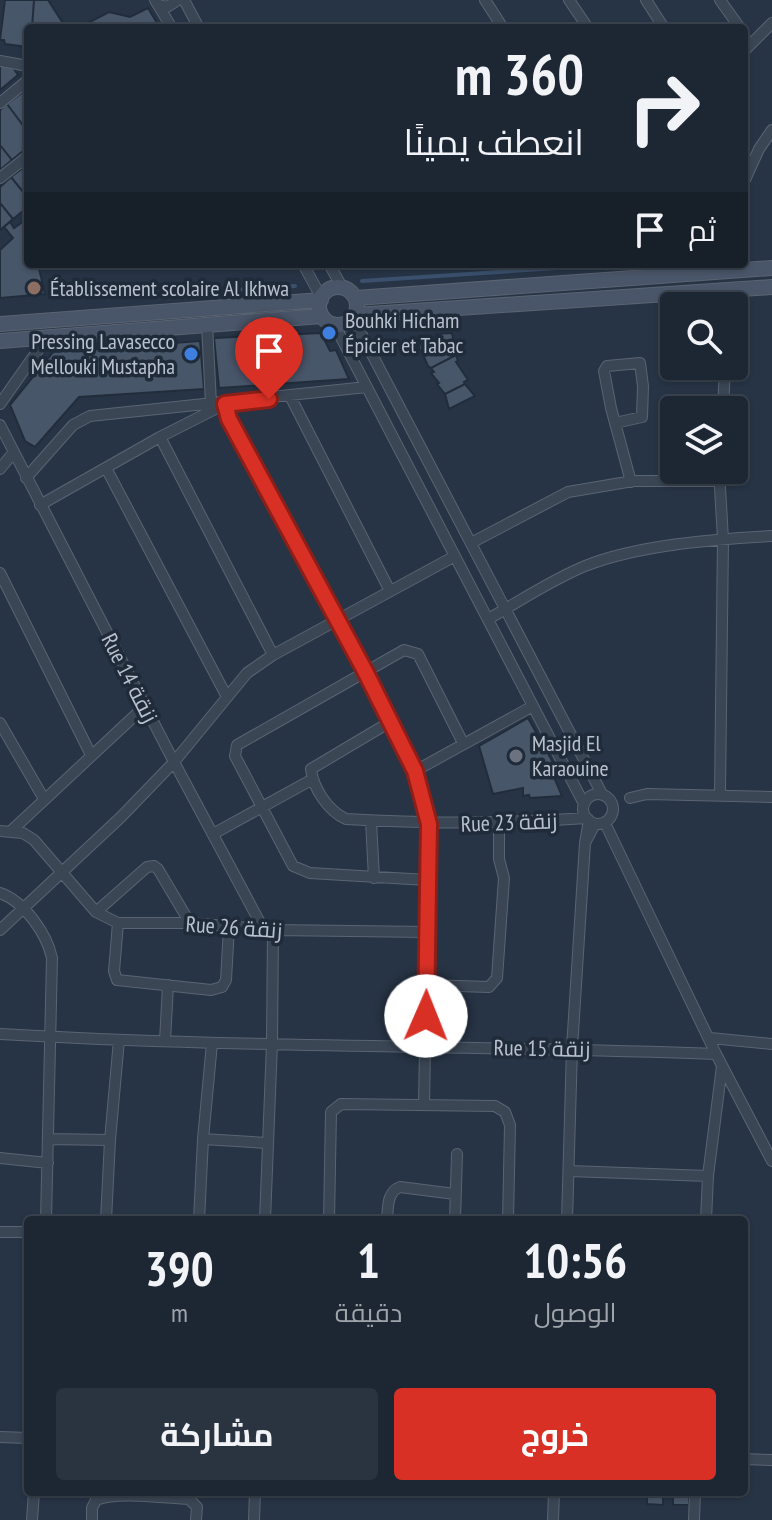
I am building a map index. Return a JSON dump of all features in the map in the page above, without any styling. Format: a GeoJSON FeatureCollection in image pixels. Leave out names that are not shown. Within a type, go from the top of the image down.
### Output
{"type":"FeatureCollection","features":[{"type":"Feature","properties":{"kind":"main road"},"geometry":{"type":"LineString","coordinates":[[0,324],[321,298],[329,289],[342,287],[356,298],[673,270],[772,268]]}},
{"type":"Feature","properties":{"kind":"main road"},"geometry":{"type":"LineString","coordinates":[[354,316],[772,287]]}},
{"type":"Feature","properties":{"kind":"main road"},"geometry":{"type":"LineString","coordinates":[[321,298],[328,320]]}},
{"type":"Feature","properties":{"kind":"main road"},"geometry":{"type":"LineString","coordinates":[[0,341],[207,324],[328,320],[344,324],[354,316],[356,298]]}},
{"type":"Feature","properties":{"kind":"street"},"geometry":{"type":"LineString","coordinates":[[156,2],[171,6],[181,0],[196,24]]}},
{"type":"Feature","properties":{"kind":"street"},"geometry":{"type":"LineString","coordinates":[[485,0],[500,24]]}},
{"type":"Feature","properties":{"kind":"street"},"geometry":{"type":"LineString","coordinates":[[569,0],[585,24]]}},
{"type":"Feature","properties":{"kind":"street"},"geometry":{"type":"LineString","coordinates":[[646,0],[661,24]]}},
{"type":"Feature","properties":{"kind":"street"},"geometry":{"type":"LineString","coordinates":[[720,0],[737,24]]}},
{"type":"Feature","properties":{"kind":"street"},"geometry":{"type":"LineString","coordinates":[[156,2],[170,24]]}},
{"type":"Feature","properties":{"kind":"street"},"geometry":{"type":"LineString","coordinates":[[748,47],[772,23]]}},
{"type":"Feature","properties":{"kind":"street"},"geometry":{"type":"LineString","coordinates":[[0,61],[24,65]]}},
{"type":"Feature","properties":{"kind":"street"},"geometry":{"type":"LineString","coordinates":[[0,103],[24,83]]}},
{"type":"Feature","properties":{"kind":"street"},"geometry":{"type":"LineString","coordinates":[[748,175],[772,130]]}},
{"type":"Feature","properties":{"kind":"street"},"geometry":{"type":"LineString","coordinates":[[0,178],[24,159]]}},
{"type":"Feature","properties":{"kind":"street"},"geometry":{"type":"LineString","coordinates":[[305,268],[321,298]]}},
{"type":"Feature","properties":{"kind":"street"},"geometry":{"type":"LineString","coordinates":[[331,268],[342,287]]}},
{"type":"Feature","properties":{"kind":"street"},"geometry":{"type":"LineString","coordinates":[[354,316],[613,811]]}},
{"type":"Feature","properties":{"kind":"street"},"geometry":{"type":"LineString","coordinates":[[328,320],[367,387],[772,1161]]}},
{"type":"Feature","properties":{"kind":"street"},"geometry":{"type":"LineString","coordinates":[[207,324],[211,404]]}},
{"type":"Feature","properties":{"kind":"street"},"geometry":{"type":"LineString","coordinates":[[0,404],[48,336]]}},
{"type":"Feature","properties":{"kind":"street"},"geometry":{"type":"LineString","coordinates":[[615,423],[642,417],[640,363],[605,368],[615,423],[631,482]]}},
{"type":"Feature","properties":{"kind":"street"},"geometry":{"type":"LineString","coordinates":[[26,478],[65,433],[83,419],[108,413],[225,404],[367,387]]}},
{"type":"Feature","properties":{"kind":"street"},"geometry":{"type":"LineString","coordinates":[[290,396],[390,591]]}},
{"type":"Feature","properties":{"kind":"street"},"geometry":{"type":"LineString","coordinates":[[40,505],[225,404]]}},
{"type":"Feature","properties":{"kind":"street"},"geometry":{"type":"LineString","coordinates":[[225,404],[229,419],[365,671],[415,771],[429,824],[424,1105]]}},
{"type":"Feature","properties":{"kind":"street","name":"Rue 14 زنقة"},"geometry":{"type":"LineString","coordinates":[[0,425],[144,707],[269,930],[272,1043],[265,1216]]}},
{"type":"Feature","properties":{"kind":"street"},"geometry":{"type":"LineString","coordinates":[[160,437],[273,655]]}},
{"type":"Feature","properties":{"kind":"street"},"geometry":{"type":"LineString","coordinates":[[0,469],[13,453]]}},
{"type":"Feature","properties":{"kind":"street"},"geometry":{"type":"LineString","coordinates":[[106,468],[227,697]]}},
{"type":"Feature","properties":{"kind":"street"},"geometry":{"type":"LineString","coordinates":[[471,543],[568,492],[660,480]]}},
{"type":"Feature","properties":{"kind":"street"},"geometry":{"type":"LineString","coordinates":[[720,484],[723,539],[720,794]]}},
{"type":"Feature","properties":{"kind":"street"},"geometry":{"type":"LineString","coordinates":[[488,619],[570,573],[595,563],[671,546],[772,536]]}},
{"type":"Feature","properties":{"kind":"street"},"geometry":{"type":"LineString","coordinates":[[0,930],[121,817],[174,762],[247,673],[273,655],[455,556]]}},
{"type":"Feature","properties":{"kind":"street"},"geometry":{"type":"LineString","coordinates":[[0,573],[91,755]]}},
{"type":"Feature","properties":{"kind":"street"},"geometry":{"type":"LineString","coordinates":[[427,880],[310,873],[293,866],[235,756],[237,745],[404,650],[418,654],[463,743]]}},
{"type":"Feature","properties":{"kind":"street"},"geometry":{"type":"LineString","coordinates":[[415,771],[533,706]]}},
{"type":"Feature","properties":{"kind":"street"},"geometry":{"type":"LineString","coordinates":[[6,831],[144,707]]}},
{"type":"Feature","properties":{"kind":"street"},"geometry":{"type":"LineString","coordinates":[[213,834],[313,779],[311,769],[314,766],[390,722]]}},
{"type":"Feature","properties":{"kind":"street"},"geometry":{"type":"LineString","coordinates":[[0,723],[44,799]]}},
{"type":"Feature","properties":{"kind":"street","name":"Rue 23 زنقة"},"geometry":{"type":"LineString","coordinates":[[313,779],[336,815],[346,819],[429,824],[594,821]]}},
{"type":"Feature","properties":{"kind":"street"},"geometry":{"type":"LineString","coordinates":[[584,804],[590,796],[630,798],[647,794],[720,794],[772,797]]}},
{"type":"Feature","properties":{"kind":"street"},"geometry":{"type":"LineString","coordinates":[[567,1216],[572,1048],[585,843],[594,821],[630,798]]}},
{"type":"Feature","properties":{"kind":"street"},"geometry":{"type":"LineString","coordinates":[[371,821],[374,878]]}},
{"type":"Feature","properties":{"kind":"street"},"geometry":{"type":"LineString","coordinates":[[427,985],[489,987],[497,978],[504,878],[499,859],[499,824]]}},
{"type":"Feature","properties":{"kind":"street","name":"Rue 26 زنقة"},"geometry":{"type":"LineString","coordinates":[[6,831],[23,833],[34,840],[96,912],[118,923],[190,923],[269,930],[427,932]]}},
{"type":"Feature","properties":{"kind":"street"},"geometry":{"type":"LineString","coordinates":[[96,912],[147,867],[154,866],[190,923]]}},
{"type":"Feature","properties":{"kind":"street"},"geometry":{"type":"LineString","coordinates":[[0,893],[22,907],[46,939],[52,958],[46,1216]]}},
{"type":"Feature","properties":{"kind":"street"},"geometry":{"type":"LineString","coordinates":[[118,923],[114,971],[117,980],[211,990],[222,987],[226,980],[229,927]]}},
{"type":"Feature","properties":{"kind":"street"},"geometry":{"type":"LineString","coordinates":[[165,1041],[168,985]]}},
{"type":"Feature","properties":{"kind":"street"},"geometry":{"type":"LineString","coordinates":[[0,1034],[272,1043]]}},
{"type":"Feature","properties":{"kind":"street"},"geometry":{"type":"LineString","coordinates":[[710,1038],[772,1044]]}},
{"type":"Feature","properties":{"kind":"street"},"geometry":{"type":"LineString","coordinates":[[106,1216],[119,1040]]}},
{"type":"Feature","properties":{"kind":"street"},"geometry":{"type":"LineString","coordinates":[[199,1216],[212,1043]]}},
{"type":"Feature","properties":{"kind":"street","name":"Rue 15 زنقة"},"geometry":{"type":"LineString","coordinates":[[272,1043],[572,1048],[716,1054]]}},
{"type":"Feature","properties":{"kind":"street"},"geometry":{"type":"LineString","coordinates":[[706,1216],[722,1064]]}},
{"type":"Feature","properties":{"kind":"street"},"geometry":{"type":"LineString","coordinates":[[329,1216],[331,1112],[341,1104],[495,1106],[505,1112],[510,1125],[508,1216]]}},
{"type":"Feature","properties":{"kind":"street"},"geometry":{"type":"LineString","coordinates":[[49,1139],[110,1140]]}},
{"type":"Feature","properties":{"kind":"street"},"geometry":{"type":"LineString","coordinates":[[203,1139],[268,1143]]}},
{"type":"Feature","properties":{"kind":"street"},"geometry":{"type":"LineString","coordinates":[[455,1216],[457,1154]]}},
{"type":"Feature","properties":{"kind":"street"},"geometry":{"type":"LineString","coordinates":[[0,1158],[48,1163]]}},
{"type":"Feature","properties":{"kind":"street"},"geometry":{"type":"LineString","coordinates":[[569,1171],[708,1176]]}},
{"type":"Feature","properties":{"kind":"street"},"geometry":{"type":"LineString","coordinates":[[387,1216],[390,1194],[400,1187],[455,1194]]}},
{"type":"Feature","properties":{"kind":"street"},"geometry":{"type":"LineString","coordinates":[[0,1232],[24,1232]]}},
{"type":"Feature","properties":{"kind":"street"},"geometry":{"type":"LineString","coordinates":[[0,1437],[24,1438]]}},
{"type":"Feature","properties":{"kind":"street"},"geometry":{"type":"LineString","coordinates":[[748,1459],[772,1460]]}},
{"type":"Feature","properties":{"kind":"street"},"geometry":{"type":"LineString","coordinates":[[32,1520],[34,1496]]}},
{"type":"Feature","properties":{"kind":"street"},"geometry":{"type":"LineString","coordinates":[[92,1520],[96,1500],[117,1496]]}},
{"type":"Feature","properties":{"kind":"street"},"geometry":{"type":"LineString","coordinates":[[163,1496],[189,1499],[197,1507],[196,1520]]}},
{"type":"Feature","properties":{"kind":"street"},"geometry":{"type":"LineString","coordinates":[[254,1520],[255,1496]]}},
{"type":"Feature","properties":{"kind":"street"},"geometry":{"type":"LineString","coordinates":[[553,1520],[554,1496]]}},
{"type":"Feature","properties":{"kind":"street"},"geometry":{"type":"LineString","coordinates":[[694,1520],[695,1496]]}},
{"type":"Feature","properties":{"kind":"building"},"geometry":{"type":"Polygon","coordinates":[[[5,0],[34,0],[32,24],[24,24],[24,46],[5,44],[4,40],[0,40],[5,0]]]}},
{"type":"Feature","properties":{"kind":"building"},"geometry":{"type":"Polygon","coordinates":[[[34,0],[48,0],[63,24],[32,24],[34,0]]]}},
{"type":"Feature","properties":{"kind":"building"},"geometry":{"type":"Polygon","coordinates":[[[148,8],[158,24],[86,24],[109,12],[130,17],[148,8]]]}},
{"type":"Feature","properties":{"kind":"building"},"geometry":{"type":"Polygon","coordinates":[[[0,65],[12,66],[18,75],[0,90],[0,65]]]}},
{"type":"Feature","properties":{"kind":"building"},"geometry":{"type":"Polygon","coordinates":[[[24,91],[24,127],[7,104],[24,91]]]}},
{"type":"Feature","properties":{"kind":"building"},"geometry":{"type":"Polygon","coordinates":[[[7,104],[24,127],[24,150],[12,160],[0,145],[0,110],[7,104]]]}},
{"type":"Feature","properties":{"kind":"building"},"geometry":{"type":"Polygon","coordinates":[[[0,145],[12,160],[0,170],[0,145]]]}},
{"type":"Feature","properties":{"kind":"building"},"geometry":{"type":"Polygon","coordinates":[[[24,167],[24,193],[11,177],[24,167]]]}},
{"type":"Feature","properties":{"kind":"building"},"geometry":{"type":"Polygon","coordinates":[[[11,177],[24,193],[24,210],[13,219],[0,203],[0,187],[11,177]]]}},
{"type":"Feature","properties":{"kind":"building"},"geometry":{"type":"Polygon","coordinates":[[[0,203],[13,219],[0,230],[0,203]]]}},
{"type":"Feature","properties":{"kind":"building"},"geometry":{"type":"Polygon","coordinates":[[[24,221],[24,268],[39,268],[45,294],[0,298],[0,250],[13,238],[4,227],[10,222],[14,228],[24,221]]]}},
{"type":"Feature","properties":{"kind":"building"},"geometry":{"type":"Polygon","coordinates":[[[321,333],[330,351],[336,350],[349,379],[219,388],[214,338],[321,333]]]}},
{"type":"Feature","properties":{"kind":"building"},"geometry":{"type":"Polygon","coordinates":[[[452,333],[456,355],[431,368],[424,357],[427,354],[419,349],[421,338],[427,335],[437,339],[436,334],[452,333]]]}},
{"type":"Feature","properties":{"kind":"building"},"geometry":{"type":"Polygon","coordinates":[[[200,341],[204,389],[79,397],[35,447],[25,441],[10,405],[53,352],[200,341]]]}},
{"type":"Feature","properties":{"kind":"building"},"geometry":{"type":"Polygon","coordinates":[[[456,355],[456,362],[468,380],[445,394],[431,368],[456,355]]]}},
{"type":"Feature","properties":{"kind":"building"},"geometry":{"type":"Polygon","coordinates":[[[465,384],[475,396],[449,409],[445,394],[465,384]]]}},
{"type":"Feature","properties":{"kind":"building","name":"Masjid El Karaouine"},"geometry":{"type":"Polygon","coordinates":[[[528,718],[555,766],[551,770],[562,796],[530,798],[529,795],[523,796],[523,788],[493,794],[479,746],[528,718]]]}},
{"type":"Feature","properties":{"kind":"building"},"geometry":{"type":"Polygon","coordinates":[[[647,1496],[663,1496],[663,1505],[647,1504],[647,1496]]]}},
{"type":"Feature","properties":{"kind":"building"},"geometry":{"type":"Polygon","coordinates":[[[673,1496],[689,1496],[689,1505],[673,1505],[673,1496]]]}},
{"type":"Feature","properties":{"kind":"waterway"},"geometry":{"type":"LineString","coordinates":[[362,281],[557,268]]}},
{"type":"Feature","properties":{"kind":"waterway"},"geometry":{"type":"LineString","coordinates":[[138,297],[295,286]]}},
{"type":"Feature","properties":{"kind":"place","name":"Établissement scolaire Al Ikhwa"},"geometry":{"type":"Point","coordinates":[34,288]}},
{"type":"Feature","properties":{"kind":"place","name":"Bouhki Hicham Épicier et Tabac"},"geometry":{"type":"Point","coordinates":[329,333]}},
{"type":"Feature","properties":{"kind":"place","name":"Pressing Lavasecco Mellouki Mustapha"},"geometry":{"type":"Point","coordinates":[191,354]}},
{"type":"Feature","properties":{"kind":"place","name":"Masjid El Karaouine"},"geometry":{"type":"Point","coordinates":[516,756]}},
{"type":"Feature","properties":{"kind":"route"},"geometry":{"type":"LineString","coordinates":[[269,399],[225,404],[229,419],[365,671],[415,771],[429,824],[426,1016]]}}]}
